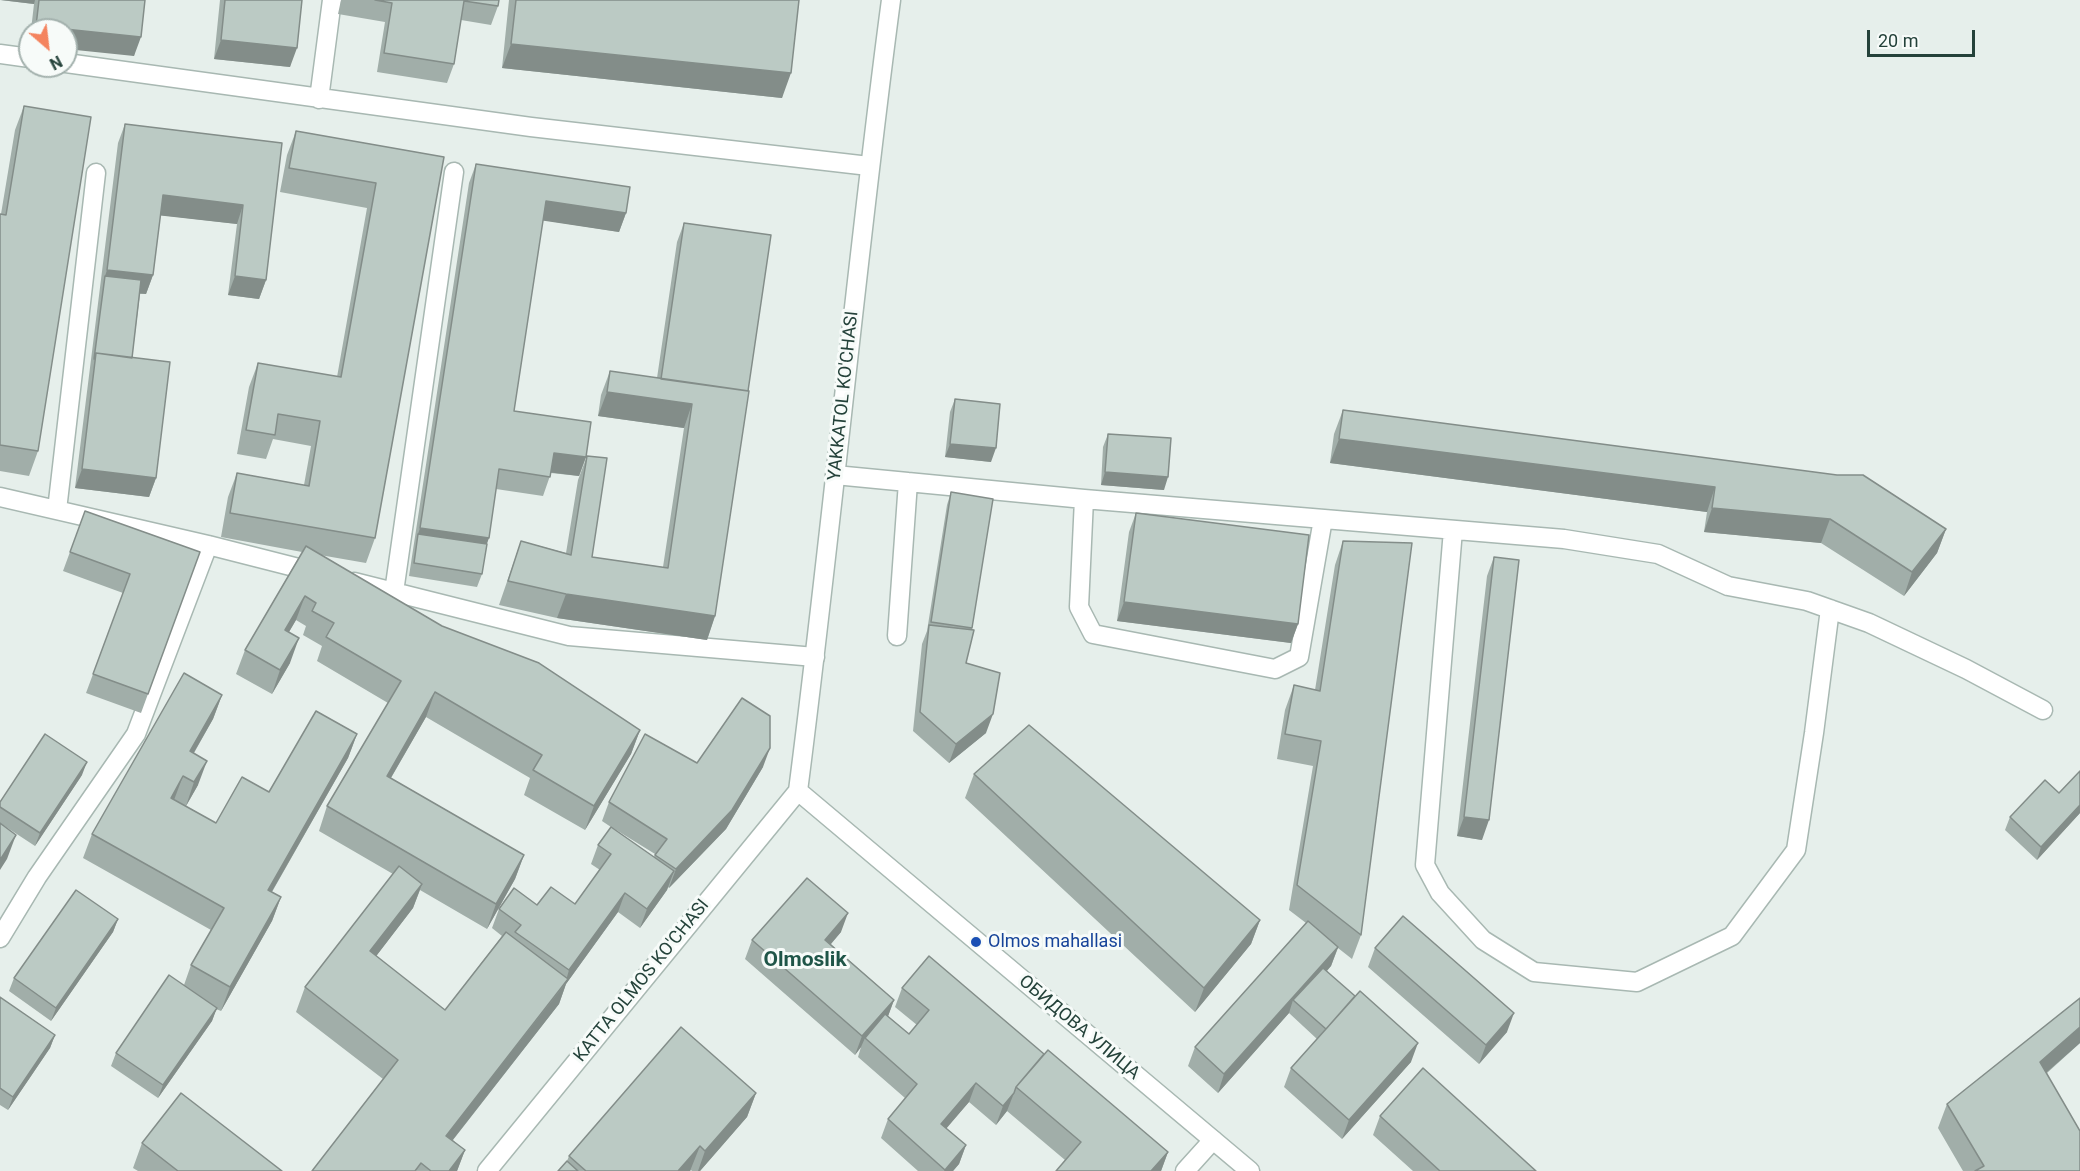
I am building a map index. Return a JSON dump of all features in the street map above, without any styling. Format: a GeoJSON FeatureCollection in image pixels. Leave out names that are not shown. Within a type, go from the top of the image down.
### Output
{"type":"FeatureCollection","features":[{"type":"Feature","properties":{"kind":"street"},"geometry":{"type":"LineString","coordinates":[[319,99],[332,0]]}},
{"type":"Feature","properties":{"kind":"street","name":"YAKKATOL KO'CHASI"},"geometry":{"type":"LineString","coordinates":[[798,791],[869,166],[891,0]]}},
{"type":"Feature","properties":{"kind":"street"},"geometry":{"type":"LineString","coordinates":[[0,54],[18,56]]}},
{"type":"Feature","properties":{"kind":"street"},"geometry":{"type":"LineString","coordinates":[[78,65],[531,127],[869,166]]}},
{"type":"Feature","properties":{"kind":"street"},"geometry":{"type":"LineString","coordinates":[[394,592],[454,172]]}},
{"type":"Feature","properties":{"kind":"street"},"geometry":{"type":"LineString","coordinates":[[57,510],[96,173]]}},
{"type":"Feature","properties":{"kind":"street"},"geometry":{"type":"LineString","coordinates":[[835,475],[1084,499],[1564,539],[1658,554],[1728,586],[1807,601],[1869,623],[1966,669],[2043,710]]}},
{"type":"Feature","properties":{"kind":"street"},"geometry":{"type":"LineString","coordinates":[[897,636],[908,482]]}},
{"type":"Feature","properties":{"kind":"street"},"geometry":{"type":"LineString","coordinates":[[0,496],[208,544],[569,636],[815,657]]}},
{"type":"Feature","properties":{"kind":"street"},"geometry":{"type":"LineString","coordinates":[[1084,499],[1079,608],[1093,634],[1275,669],[1299,657],[1323,519]]}},
{"type":"Feature","properties":{"kind":"street"},"geometry":{"type":"LineString","coordinates":[[1453,530],[1425,865],[1440,893],[1483,940],[1534,972],[1637,982],[1732,936],[1796,850],[1830,609]]}},
{"type":"Feature","properties":{"kind":"street"},"geometry":{"type":"LineString","coordinates":[[0,938],[37,877],[136,734],[208,544]]}},
{"type":"Feature","properties":{"kind":"street","name":"ОБИДОВА УЛИЦА"},"geometry":{"type":"LineString","coordinates":[[798,791],[1250,1171]]}},
{"type":"Feature","properties":{"kind":"street","name":"KATTA OLMOS KO'CHASI"},"geometry":{"type":"LineString","coordinates":[[487,1171],[798,791]]}},
{"type":"Feature","properties":{"kind":"street"},"geometry":{"type":"LineString","coordinates":[[1185,1171],[1213,1140]]}},
{"type":"Feature","properties":{"kind":"building"},"geometry":{"type":"Polygon","coordinates":[[[39,0],[145,0],[141,37],[78,30],[78,18],[37,18],[39,0]]]}},
{"type":"Feature","properties":{"kind":"building"},"geometry":{"type":"Polygon","coordinates":[[[225,0],[302,0],[297,48],[221,40],[225,0]]]}},
{"type":"Feature","properties":{"kind":"building"},"geometry":{"type":"Polygon","coordinates":[[[375,0],[499,0],[498,6],[464,1],[454,64],[384,53],[392,3],[375,0]]]}},
{"type":"Feature","properties":{"kind":"building"},"geometry":{"type":"Polygon","coordinates":[[[516,0],[799,0],[791,73],[511,44],[516,0]]]}},
{"type":"Feature","properties":{"kind":"building"},"geometry":{"type":"Polygon","coordinates":[[[24,106],[91,117],[38,451],[0,445],[0,214],[6,215],[24,106]]]}},
{"type":"Feature","properties":{"kind":"building"},"geometry":{"type":"Polygon","coordinates":[[[125,124],[282,143],[266,280],[235,276],[243,205],[163,195],[153,275],[107,270],[125,124]]]}},
{"type":"Feature","properties":{"kind":"building"},"geometry":{"type":"Polygon","coordinates":[[[296,131],[444,157],[375,538],[230,513],[237,473],[309,486],[320,421],[278,414],[275,435],[246,430],[258,363],[341,377],[376,183],[289,168],[296,131]]]}},
{"type":"Feature","properties":{"kind":"building"},"geometry":{"type":"Polygon","coordinates":[[[476,164],[630,187],[626,213],[546,201],[514,411],[591,422],[586,457],[554,453],[550,477],[499,469],[489,538],[420,528],[476,164]]]}},
{"type":"Feature","properties":{"kind":"building"},"geometry":{"type":"Polygon","coordinates":[[[684,223],[771,235],[748,391],[661,379],[684,223]]]}},
{"type":"Feature","properties":{"kind":"building"},"geometry":{"type":"Polygon","coordinates":[[[105,276],[141,280],[132,358],[96,353],[94,359],[105,276]]]}},
{"type":"Feature","properties":{"kind":"building"},"geometry":{"type":"Polygon","coordinates":[[[96,353],[170,362],[156,478],[82,469],[96,353]]]}},
{"type":"Feature","properties":{"kind":"building"},"geometry":{"type":"Polygon","coordinates":[[[610,371],[749,391],[715,616],[566,594],[508,581],[521,541],[571,555],[587,456],[607,458],[592,557],[668,568],[692,404],[607,392],[610,371]]]}},
{"type":"Feature","properties":{"kind":"building"},"geometry":{"type":"Polygon","coordinates":[[[955,399],[1000,404],[996,448],[950,444],[955,399]]]}},
{"type":"Feature","properties":{"kind":"building"},"geometry":{"type":"Polygon","coordinates":[[[1343,410],[1837,475],[1863,475],[1946,529],[1912,572],[1830,519],[1712,508],[1715,487],[1339,439],[1343,410]]]}},
{"type":"Feature","properties":{"kind":"building"},"geometry":{"type":"Polygon","coordinates":[[[1108,434],[1171,438],[1168,477],[1105,472],[1108,434]]]}},
{"type":"Feature","properties":{"kind":"building"},"geometry":{"type":"Polygon","coordinates":[[[951,492],[993,499],[972,628],[931,622],[951,492]]]}},
{"type":"Feature","properties":{"kind":"building"},"geometry":{"type":"Polygon","coordinates":[[[85,511],[200,552],[148,694],[93,674],[130,574],[70,552],[85,511]]]}},
{"type":"Feature","properties":{"kind":"building"},"geometry":{"type":"Polygon","coordinates":[[[1136,513],[1309,535],[1298,624],[1124,602],[1136,513]]]}},
{"type":"Feature","properties":{"kind":"building"},"geometry":{"type":"Polygon","coordinates":[[[418,534],[487,544],[482,574],[414,563],[418,534]]]}},
{"type":"Feature","properties":{"kind":"building"},"geometry":{"type":"Polygon","coordinates":[[[1343,541],[1412,543],[1361,935],[1297,885],[1321,741],[1285,734],[1294,685],[1320,691],[1343,541]]]}},
{"type":"Feature","properties":{"kind":"building"},"geometry":{"type":"Polygon","coordinates":[[[306,546],[442,626],[539,663],[640,730],[594,806],[533,770],[542,755],[435,692],[387,776],[524,855],[496,904],[327,806],[401,681],[326,637],[334,623],[312,611],[316,603],[305,596],[285,630],[299,638],[280,670],[245,650],[306,546]]]}},
{"type":"Feature","properties":{"kind":"building"},"geometry":{"type":"Polygon","coordinates":[[[1494,557],[1519,560],[1489,820],[1464,817],[1494,557]]]}},
{"type":"Feature","properties":{"kind":"building"},"geometry":{"type":"Polygon","coordinates":[[[929,625],[974,630],[966,663],[1000,673],[993,714],[956,744],[920,712],[929,625]]]}},
{"type":"Feature","properties":{"kind":"building"},"geometry":{"type":"Polygon","coordinates":[[[184,673],[222,695],[190,751],[207,761],[194,782],[183,776],[171,798],[216,823],[242,777],[269,792],[316,711],[357,734],[268,890],[281,897],[230,987],[191,965],[224,908],[92,834],[184,673]]]}},
{"type":"Feature","properties":{"kind":"building"},"geometry":{"type":"Polygon","coordinates":[[[742,698],[770,716],[770,748],[732,810],[676,869],[655,855],[667,839],[609,802],[645,734],[697,763],[742,698]]]}},
{"type":"Feature","properties":{"kind":"building"},"geometry":{"type":"Polygon","coordinates":[[[1029,725],[1260,920],[1204,988],[974,774],[1029,725]]]}},
{"type":"Feature","properties":{"kind":"building"},"geometry":{"type":"Polygon","coordinates":[[[45,734],[87,762],[40,833],[0,807],[0,802],[45,734]]]}},
{"type":"Feature","properties":{"kind":"building"},"geometry":{"type":"Polygon","coordinates":[[[2080,771],[2080,805],[2041,847],[2010,817],[2045,780],[2059,793],[2080,771]]]}},
{"type":"Feature","properties":{"kind":"building"},"geometry":{"type":"Polygon","coordinates":[[[0,823],[16,835],[0,860],[0,823]]]}},
{"type":"Feature","properties":{"kind":"building"},"geometry":{"type":"Polygon","coordinates":[[[611,827],[674,871],[647,909],[625,893],[569,970],[515,932],[521,925],[499,909],[514,888],[537,905],[551,887],[575,904],[611,854],[598,845],[611,827]]]}},
{"type":"Feature","properties":{"kind":"building"},"geometry":{"type":"Polygon","coordinates":[[[399,866],[422,884],[370,951],[445,1010],[506,932],[568,979],[446,1136],[465,1150],[449,1171],[431,1171],[421,1163],[415,1171],[312,1171],[398,1060],[305,987],[399,866]]]}},
{"type":"Feature","properties":{"kind":"building"},"geometry":{"type":"Polygon","coordinates":[[[807,878],[848,913],[825,940],[894,1000],[862,1036],[752,940],[807,878]]]}},
{"type":"Feature","properties":{"kind":"building"},"geometry":{"type":"Polygon","coordinates":[[[76,890],[118,919],[56,1008],[14,978],[76,890]]]}},
{"type":"Feature","properties":{"kind":"building"},"geometry":{"type":"Polygon","coordinates":[[[1403,916],[1514,1013],[1486,1045],[1375,948],[1403,916]]]}},
{"type":"Feature","properties":{"kind":"building"},"geometry":{"type":"Polygon","coordinates":[[[1308,921],[1338,947],[1224,1074],[1195,1047],[1308,921]]]}},
{"type":"Feature","properties":{"kind":"building"},"geometry":{"type":"Polygon","coordinates":[[[929,956],[1044,1054],[1003,1106],[976,1083],[941,1124],[966,1145],[945,1170],[888,1119],[917,1084],[865,1038],[885,1014],[909,1034],[929,1010],[902,988],[929,956]]]}},
{"type":"Feature","properties":{"kind":"building"},"geometry":{"type":"Polygon","coordinates":[[[1323,968],[1355,996],[1326,1029],[1293,1000],[1323,968]]]}},
{"type":"Feature","properties":{"kind":"building"},"geometry":{"type":"Polygon","coordinates":[[[169,975],[217,1008],[163,1085],[116,1053],[169,975]]]}},
{"type":"Feature","properties":{"kind":"building"},"geometry":{"type":"Polygon","coordinates":[[[1360,991],[1418,1043],[1349,1120],[1291,1068],[1360,991]]]}},
{"type":"Feature","properties":{"kind":"building"},"geometry":{"type":"Polygon","coordinates":[[[0,997],[55,1035],[13,1097],[0,1088],[0,997]]]}},
{"type":"Feature","properties":{"kind":"building"},"geometry":{"type":"Polygon","coordinates":[[[2080,998],[2080,1027],[2040,1062],[2080,1131],[2080,1171],[1975,1171],[1984,1166],[1947,1104],[2080,998]]]}},
{"type":"Feature","properties":{"kind":"building"},"geometry":{"type":"Polygon","coordinates":[[[681,1027],[756,1093],[705,1151],[700,1146],[678,1171],[586,1171],[569,1156],[681,1027]]]}},
{"type":"Feature","properties":{"kind":"building"},"geometry":{"type":"Polygon","coordinates":[[[1048,1050],[1168,1152],[1151,1171],[1056,1171],[1081,1142],[1016,1087],[1048,1050]]]}},
{"type":"Feature","properties":{"kind":"building"},"geometry":{"type":"Polygon","coordinates":[[[1423,1068],[1536,1171],[1440,1171],[1380,1116],[1423,1068]]]}},
{"type":"Feature","properties":{"kind":"building"},"geometry":{"type":"Polygon","coordinates":[[[181,1093],[282,1171],[178,1171],[142,1143],[181,1093]]]}},
{"type":"Feature","properties":{"kind":"building"},"geometry":{"type":"Polygon","coordinates":[[[567,1161],[578,1171],[558,1171],[567,1161]]]}},
{"type":"Feature","properties":{"kind":"place","name":"Olmos mahallasi"},"geometry":{"type":"Point","coordinates":[976,942]}},
{"type":"Feature","properties":{"kind":"district","name":"Olmoslik"},"geometry":{"type":"Point","coordinates":[805,961]}}]}
